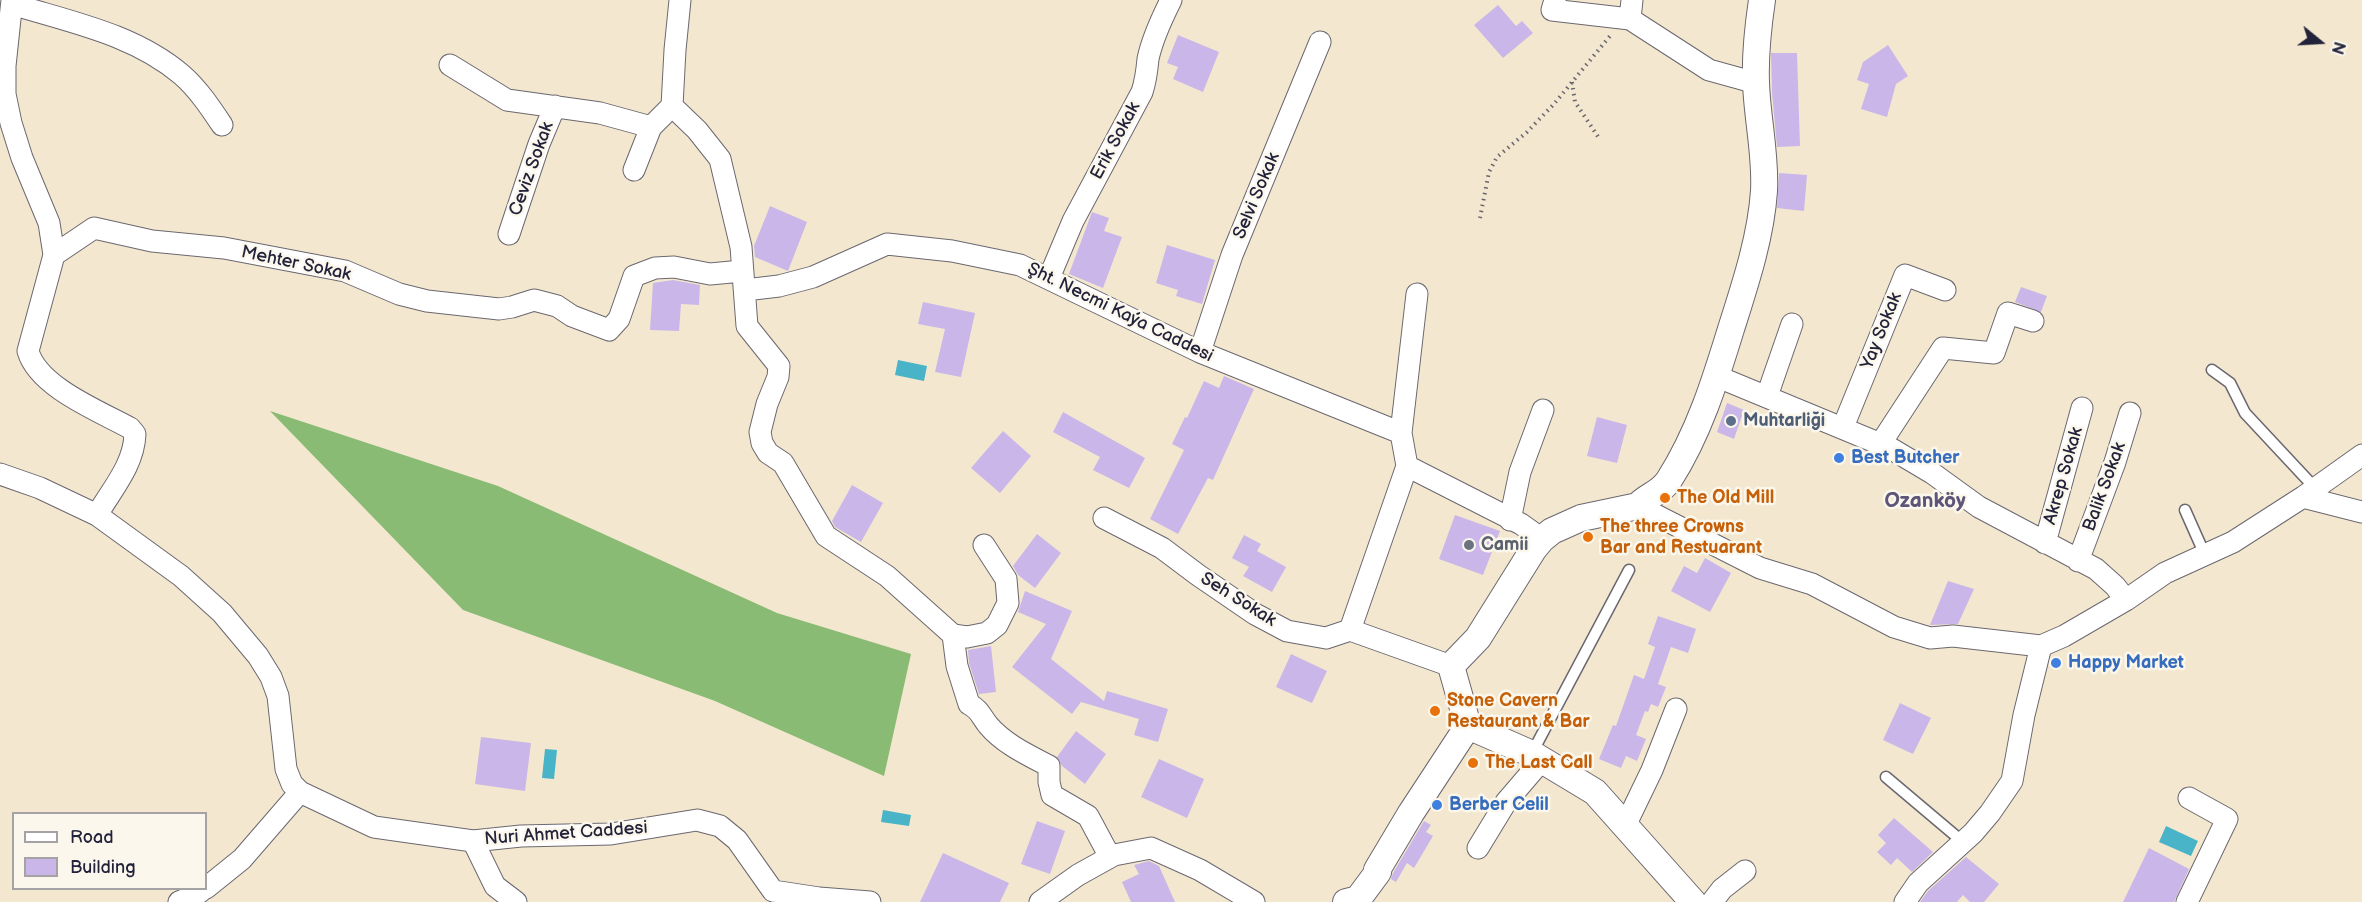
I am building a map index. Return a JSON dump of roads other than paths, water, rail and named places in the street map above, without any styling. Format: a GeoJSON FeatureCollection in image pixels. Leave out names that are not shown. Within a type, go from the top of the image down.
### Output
{"type":"FeatureCollection","features":[{"type":"Feature","properties":{"kind":"street"},"geometry":{"type":"LineString","coordinates":[[634,170],[651,127],[672,106],[680,0]]}},
{"type":"Feature","properties":{"kind":"street","name":"Erik Sokak"},"geometry":{"type":"LineString","coordinates":[[1050,278],[1073,221],[1142,92],[1160,22],[1171,0]]}},
{"type":"Feature","properties":{"kind":"street"},"geometry":{"type":"LineString","coordinates":[[1555,0],[1552,10],[1629,12],[1709,70],[1756,82]]}},
{"type":"Feature","properties":{"kind":"street"},"geometry":{"type":"LineString","coordinates":[[1638,506],[1640,502],[1655,495],[1667,483],[1694,434],[1716,376],[1743,292],[1764,193],[1764,152],[1756,82],[1758,25],[1762,0]]}},
{"type":"Feature","properties":{"kind":"street"},"geometry":{"type":"LineString","coordinates":[[96,515],[128,465],[135,447],[135,434],[130,428],[63,391],[45,378],[30,361],[27,351],[54,255],[49,223],[22,158],[5,94],[5,66],[12,2],[84,24],[152,54],[183,76],[198,91],[222,125]]}},
{"type":"Feature","properties":{"kind":"street","name":"Selvi Sokak"},"geometry":{"type":"LineString","coordinates":[[1200,352],[1232,255],[1320,42]]}},
{"type":"Feature","properties":{"kind":"street","name":"Ceviz Sokak"},"geometry":{"type":"LineString","coordinates":[[450,65],[507,100],[608,115],[651,127]]}},
{"type":"Feature","properties":{"kind":"street","name":"Ceviz Sokak"},"geometry":{"type":"LineString","coordinates":[[509,234],[539,144],[555,106]]}},
{"type":"Feature","properties":{"kind":"street"},"geometry":{"type":"LineString","coordinates":[[672,106],[697,130],[720,159],[741,247],[747,326],[779,366],[778,377],[767,404],[760,432],[762,443],[768,453],[783,463],[826,536],[887,576],[953,635],[968,638],[987,633],[997,625],[1008,603],[1006,579],[984,545]]}},
{"type":"Feature","properties":{"kind":"street","name":"Mehter Sokak"},"geometry":{"type":"LineString","coordinates":[[54,255],[94,228],[152,241],[224,248],[345,271],[390,291],[427,302],[499,309],[512,308],[534,300],[557,306],[572,316],[609,330]]}},
{"type":"Feature","properties":{"kind":"street","name":"Şht. Necmi Kaýa Caddesi"},"geometry":{"type":"LineString","coordinates":[[609,330],[619,319],[634,276],[655,268],[674,267],[779,286],[813,277],[887,244],[952,250],[1020,265],[1200,352],[1401,433]]}},
{"type":"Feature","properties":{"kind":"street","name":"Yay Sokak"},"geometry":{"type":"LineString","coordinates":[[1843,427],[1905,275],[1945,290]]}},
{"type":"Feature","properties":{"kind":"street"},"geometry":{"type":"LineString","coordinates":[[1417,294],[1401,433],[1407,466],[1350,630],[1451,666]]}},
{"type":"Feature","properties":{"kind":"street"},"geometry":{"type":"LineString","coordinates":[[1881,443],[1943,348],[1994,353],[2008,313],[2033,321]]}},
{"type":"Feature","properties":{"kind":"street"},"geometry":{"type":"LineString","coordinates":[[1767,396],[1792,324]]}},
{"type":"Feature","properties":{"kind":"street"},"geometry":{"type":"LineString","coordinates":[[1716,376],[1881,443],[1932,473],[1979,507],[2097,569],[2126,600]]}},
{"type":"Feature","properties":{"kind":"street","name":"Akrep Sokak"},"geometry":{"type":"LineString","coordinates":[[2045,543],[2082,408]]}},
{"type":"Feature","properties":{"kind":"street"},"geometry":{"type":"LineString","coordinates":[[1510,520],[1520,472],[1543,410]]}},
{"type":"Feature","properties":{"kind":"street","name":"Balik Sokak"},"geometry":{"type":"LineString","coordinates":[[2078,561],[2115,462],[2130,413]]}},
{"type":"Feature","properties":{"kind":"street"},"geometry":{"type":"LineString","coordinates":[[1451,666],[1484,629],[1542,539],[1552,531],[1581,518],[1638,506],[1760,568],[1812,585],[1894,627],[1930,638],[1953,636],[2041,646],[2070,633],[2126,600],[2165,573],[2233,542],[2309,493],[2362,455]]}},
{"type":"Feature","properties":{"kind":"street"},"geometry":{"type":"LineString","coordinates":[[1407,466],[1542,539]]}},
{"type":"Feature","properties":{"kind":"street"},"geometry":{"type":"LineString","coordinates":[[0,474],[40,488],[96,515],[181,576],[222,613],[258,656],[271,677],[278,696],[286,770],[292,784],[300,792],[242,859],[207,886]]}},
{"type":"Feature","properties":{"kind":"street"},"geometry":{"type":"LineString","coordinates":[[2309,493],[2362,513]]}},
{"type":"Feature","properties":{"kind":"street","name":"Seh Sokak"},"geometry":{"type":"LineString","coordinates":[[1104,518],[1162,548],[1198,576],[1255,614],[1287,631],[1326,638],[1350,630]]}},
{"type":"Feature","properties":{"kind":"street"},"geometry":{"type":"LineString","coordinates":[[953,635],[957,666],[969,704],[979,710],[987,724],[1012,746],[1049,766],[1052,795],[1088,816],[1110,857]]}},
{"type":"Feature","properties":{"kind":"street"},"geometry":{"type":"LineString","coordinates":[[1905,902],[1918,883],[1963,842],[1990,813],[2012,781],[2024,715],[2041,646]]}},
{"type":"Feature","properties":{"kind":"street"},"geometry":{"type":"LineString","coordinates":[[1346,902],[1358,899],[1378,872],[1377,870],[1411,813],[1468,726],[1451,666]]}},
{"type":"Feature","properties":{"kind":"street"},"geometry":{"type":"LineString","coordinates":[[1625,826],[1652,770],[1676,709]]}},
{"type":"Feature","properties":{"kind":"street"},"geometry":{"type":"LineString","coordinates":[[1468,726],[1537,757],[1595,792],[1692,902]]}},
{"type":"Feature","properties":{"kind":"street"},"geometry":{"type":"LineString","coordinates":[[1478,848],[1537,757]]}},
{"type":"Feature","properties":{"kind":"street","name":"Nuri Ahmet Caddesi"},"geometry":{"type":"LineString","coordinates":[[300,792],[374,827],[472,841],[521,836],[611,834],[697,820],[720,826],[737,840],[773,891],[870,902]]}},
{"type":"Feature","properties":{"kind":"street"},"geometry":{"type":"LineString","coordinates":[[2187,902],[2227,819],[2190,798]]}},
{"type":"Feature","properties":{"kind":"street"},"geometry":{"type":"LineString","coordinates":[[472,841],[495,886],[516,902]]}},
{"type":"Feature","properties":{"kind":"street"},"geometry":{"type":"LineString","coordinates":[[1040,902],[1078,875],[1110,857],[1151,848],[1200,870],[1254,902]]}},
{"type":"Feature","properties":{"kind":"street"},"geometry":{"type":"LineString","coordinates":[[1712,902],[1722,889],[1745,871]]}},
{"type":"Feature","properties":{"kind":"street"},"geometry":{"type":"LineString","coordinates":[[179,902],[202,890]]}},
{"type":"Feature","properties":{"kind":"lane"},"geometry":{"type":"LineString","coordinates":[[2212,370],[2230,383],[2245,413],[2309,493]]}},
{"type":"Feature","properties":{"kind":"lane"},"geometry":{"type":"LineString","coordinates":[[2185,510],[2205,555]]}},
{"type":"Feature","properties":{"kind":"lane"},"geometry":{"type":"LineString","coordinates":[[1537,757],[1629,570]]}},
{"type":"Feature","properties":{"kind":"lane"},"geometry":{"type":"LineString","coordinates":[[1886,777],[1963,842]]}},
{"type":"Feature","properties":{"kind":"water"},"geometry":{"type":"Polygon","coordinates":[[[898,360],[927,366],[924,381],[895,375],[898,360]]]}},
{"type":"Feature","properties":{"kind":"water"},"geometry":{"type":"Polygon","coordinates":[[[545,749],[557,750],[554,779],[542,778],[545,749]]]}},
{"type":"Feature","properties":{"kind":"water"},"geometry":{"type":"Polygon","coordinates":[[[883,810],[911,815],[909,826],[881,822],[883,810]]]}},
{"type":"Feature","properties":{"kind":"water"},"geometry":{"type":"Polygon","coordinates":[[[2166,826],[2198,841],[2191,856],[2159,842],[2166,826]]]}},
{"type":"Feature","properties":{"kind":"place","name":"Muhtarliği"},"geometry":{"type":"Point","coordinates":[1731,421]}},
{"type":"Feature","properties":{"kind":"place","name":"Best Butcher"},"geometry":{"type":"Point","coordinates":[1839,458]}},
{"type":"Feature","properties":{"kind":"place","name":"The Old Mill"},"geometry":{"type":"Point","coordinates":[1665,498]}},
{"type":"Feature","properties":{"kind":"place","name":"The three Crowns Bar and Restuarant"},"geometry":{"type":"Point","coordinates":[1588,537]}},
{"type":"Feature","properties":{"kind":"place","name":"Camii"},"geometry":{"type":"Point","coordinates":[1469,545]}},
{"type":"Feature","properties":{"kind":"place","name":"Happy Market"},"geometry":{"type":"Point","coordinates":[2056,663]}},
{"type":"Feature","properties":{"kind":"place","name":"Stone Cavern Restaurant & Bar"},"geometry":{"type":"Point","coordinates":[1435,711]}},
{"type":"Feature","properties":{"kind":"place","name":"The Last Call"},"geometry":{"type":"Point","coordinates":[1473,763]}},
{"type":"Feature","properties":{"kind":"place","name":"Berber Celil"},"geometry":{"type":"Point","coordinates":[1437,805]}},
{"type":"Feature","properties":{"kind":"district","name":"Ozanköy"},"geometry":{"type":"Point","coordinates":[1925,502]}}]}
